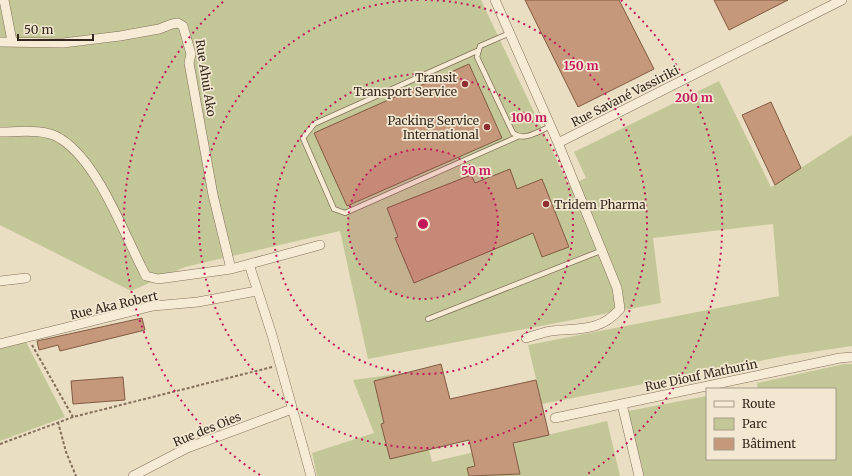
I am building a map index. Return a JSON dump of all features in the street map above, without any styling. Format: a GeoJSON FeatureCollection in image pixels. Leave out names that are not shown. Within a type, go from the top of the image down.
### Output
{"type":"FeatureCollection","features":[{"type":"Feature","properties":{"kind":"street"},"geometry":{"type":"LineString","coordinates":[[4,0],[12,42]]}},
{"type":"Feature","properties":{"kind":"street"},"geometry":{"type":"LineString","coordinates":[[495,0],[551,126],[603,250],[617,288],[620,308],[611,319],[599,325],[549,332],[526,338]]}},
{"type":"Feature","properties":{"kind":"street","name":"Rue Savané Vassiriki"},"geometry":{"type":"LineString","coordinates":[[558,143],[842,0]]}},
{"type":"Feature","properties":{"kind":"street","name":"Rue Ahui Ako"},"geometry":{"type":"LineString","coordinates":[[0,42],[63,43],[120,36],[159,29],[178,23],[184,26],[191,54],[189,63],[213,195],[231,269]]}},
{"type":"Feature","properties":{"kind":"street"},"geometry":{"type":"LineString","coordinates":[[0,132],[32,132],[60,138],[87,163],[146,276],[158,279],[231,269],[320,245]]}},
{"type":"Feature","properties":{"kind":"street"},"geometry":{"type":"LineString","coordinates":[[248,264],[280,365],[311,476]]}},
{"type":"Feature","properties":{"kind":"street"},"geometry":{"type":"LineString","coordinates":[[0,281],[26,278]]}},
{"type":"Feature","properties":{"kind":"street","name":"Rue Aka Robert"},"geometry":{"type":"LineString","coordinates":[[0,344],[153,306],[198,302],[257,291]]}},
{"type":"Feature","properties":{"kind":"street","name":"Rue Diouf Mathurin"},"geometry":{"type":"LineString","coordinates":[[555,418],[679,391],[840,358],[852,357]]}},
{"type":"Feature","properties":{"kind":"street"},"geometry":{"type":"LineString","coordinates":[[622,404],[639,476]]}},
{"type":"Feature","properties":{"kind":"street","name":"Rue des Oies"},"geometry":{"type":"LineString","coordinates":[[133,476],[187,448],[292,409]]}},
{"type":"Feature","properties":{"kind":"lane"},"geometry":{"type":"LineString","coordinates":[[510,33],[480,46],[477,51],[477,58],[513,134],[517,137]]}},
{"type":"Feature","properties":{"kind":"lane"},"geometry":{"type":"LineString","coordinates":[[477,51],[314,124],[307,131],[302,138],[334,209],[345,213],[517,137],[524,138],[551,126]]}},
{"type":"Feature","properties":{"kind":"lane"},"geometry":{"type":"LineString","coordinates":[[428,319],[603,250]]}},
{"type":"Feature","properties":{"kind":"path"},"geometry":{"type":"LineString","coordinates":[[28,338],[73,417]]}},
{"type":"Feature","properties":{"kind":"path"},"geometry":{"type":"LineString","coordinates":[[0,444],[73,417],[280,365]]}},
{"type":"Feature","properties":{"kind":"path"},"geometry":{"type":"LineString","coordinates":[[58,422],[66,452],[76,476]]}},
{"type":"Feature","properties":{"kind":"green space"},"geometry":{"type":"Polygon","coordinates":[[[0,0],[481,0],[569,186],[586,178],[574,152],[719,81],[771,187],[852,135],[852,346],[785,356],[542,404],[528,345],[779,296],[773,224],[653,238],[661,303],[368,359],[340,231],[185,267],[131,291],[0,225],[0,0]]]}},
{"type":"Feature","properties":{"kind":"green space"},"geometry":{"type":"Polygon","coordinates":[[[26,342],[65,417],[0,441],[0,348],[26,342]]]}},
{"type":"Feature","properties":{"kind":"green space"},"geometry":{"type":"Polygon","coordinates":[[[844,364],[852,364],[852,476],[644,476],[628,411],[706,396],[706,460],[836,460],[836,388],[758,388],[757,383],[844,364]]]}},
{"type":"Feature","properties":{"kind":"green space"},"geometry":{"type":"Polygon","coordinates":[[[412,372],[432,462],[607,421],[620,476],[317,476],[312,453],[374,433],[353,380],[412,372]]]}},
{"type":"Feature","properties":{"kind":"building"},"geometry":{"type":"Polygon","coordinates":[[[525,0],[619,0],[654,69],[578,107],[525,0]]]}},
{"type":"Feature","properties":{"kind":"building"},"geometry":{"type":"Polygon","coordinates":[[[714,0],[788,0],[729,30],[714,0]]]}},
{"type":"Feature","properties":{"kind":"building"},"geometry":{"type":"Polygon","coordinates":[[[469,64],[502,138],[347,206],[314,133],[469,64]]]}},
{"type":"Feature","properties":{"kind":"building"},"geometry":{"type":"Polygon","coordinates":[[[771,102],[801,168],[775,185],[742,115],[771,102]]]}},
{"type":"Feature","properties":{"kind":"building"},"geometry":{"type":"Polygon","coordinates":[[[510,169],[517,189],[542,179],[569,247],[542,257],[533,233],[414,283],[395,238],[398,237],[387,208],[471,175],[475,183],[510,169]]]}},
{"type":"Feature","properties":{"kind":"building"},"geometry":{"type":"Polygon","coordinates":[[[142,318],[145,330],[60,351],[58,345],[39,350],[37,341],[142,318]]]}},
{"type":"Feature","properties":{"kind":"building"},"geometry":{"type":"Polygon","coordinates":[[[441,364],[450,399],[536,380],[549,435],[513,443],[520,474],[469,476],[467,468],[475,466],[469,440],[390,459],[381,424],[384,423],[374,381],[441,364]]]}},
{"type":"Feature","properties":{"kind":"building"},"geometry":{"type":"Polygon","coordinates":[[[123,377],[125,400],[73,404],[71,381],[123,377]]]}},
{"type":"Feature","properties":{"kind":"place","name":"Transit Transport Service"},"geometry":{"type":"Point","coordinates":[465,84]}},
{"type":"Feature","properties":{"kind":"place","name":"Packing Service International"},"geometry":{"type":"Point","coordinates":[487,127]}},
{"type":"Feature","properties":{"kind":"place","name":"Tridem Pharma"},"geometry":{"type":"Point","coordinates":[546,204]}}]}
